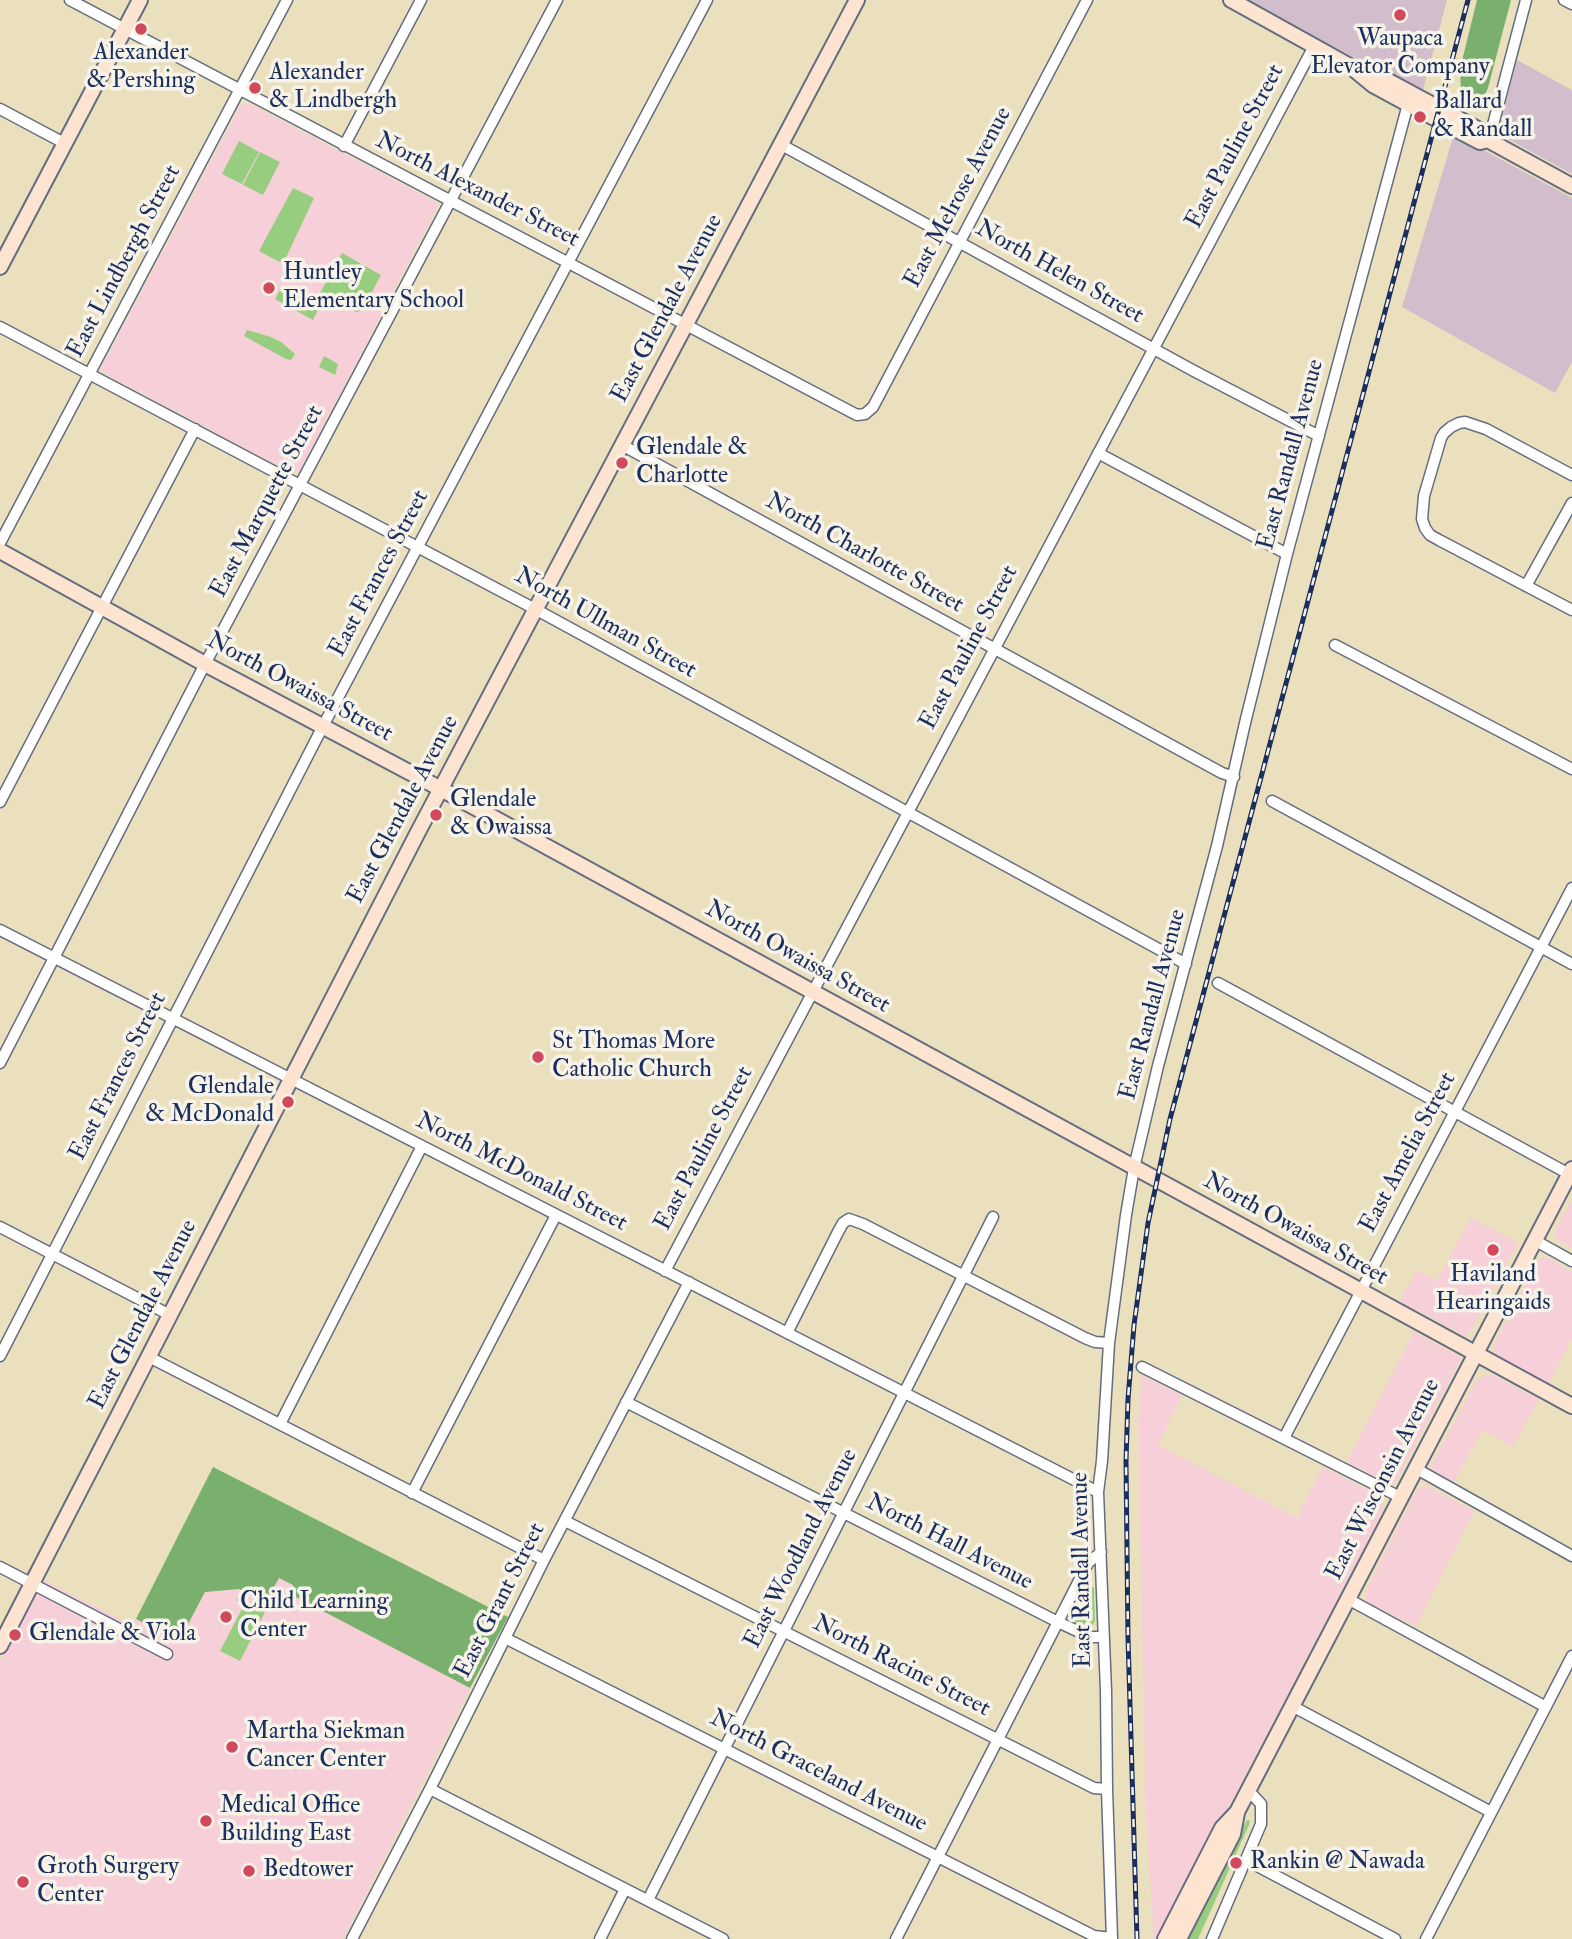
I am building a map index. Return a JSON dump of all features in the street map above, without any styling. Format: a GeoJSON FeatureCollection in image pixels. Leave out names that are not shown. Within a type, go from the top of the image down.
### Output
{"type":"FeatureCollection","features":[{"type":"Feature","properties":{"kind":"street","name":"North Alexander Street"},"geometry":{"type":"LineString","coordinates":[[70,0],[850,412],[865,414]]}},
{"type":"Feature","properties":{"kind":"street"},"geometry":{"type":"LineString","coordinates":[[2,260],[140,0]]}},
{"type":"Feature","properties":{"kind":"street","name":"East Lindbergh Street"},"geometry":{"type":"LineString","coordinates":[[0,543],[286,0]]}},
{"type":"Feature","properties":{"kind":"street"},"geometry":{"type":"LineString","coordinates":[[344,146],[421,0]]}},
{"type":"Feature","properties":{"kind":"street","name":"East Marquette Street"},"geometry":{"type":"LineString","coordinates":[[0,1063],[205,664],[557,0]]}},
{"type":"Feature","properties":{"kind":"street","name":"East Frances Street"},"geometry":{"type":"LineString","coordinates":[[0,1356],[323,726],[707,0]]}},
{"type":"Feature","properties":{"kind":"street","name":"East Glendale Avenue"},"geometry":{"type":"LineString","coordinates":[[0,1646],[441,789],[857,0]]}},
{"type":"Feature","properties":{"kind":"street","name":"East Melrose Avenue"},"geometry":{"type":"LineString","coordinates":[[865,414],[873,407],[1087,0]]}},
{"type":"Feature","properties":{"kind":"street"},"geometry":{"type":"LineString","coordinates":[[1231,0],[1350,66],[1379,76],[1485,133],[1488,141]]}},
{"type":"Feature","properties":{"kind":"street"},"geometry":{"type":"LineString","coordinates":[[1488,141],[1526,0]]}},
{"type":"Feature","properties":{"kind":"street"},"geometry":{"type":"LineString","coordinates":[[1564,0],[1572,4]]}},
{"type":"Feature","properties":{"kind":"street","name":"East Pauline Street"},"geometry":{"type":"LineString","coordinates":[[665,1271],[1314,46]]}},
{"type":"Feature","properties":{"kind":"street"},"geometry":{"type":"LineString","coordinates":[[1350,66],[1373,85],[1408,104],[1480,142],[1488,141],[1572,186]]}},
{"type":"Feature","properties":{"kind":"street","name":"East Randall Avenue"},"geometry":{"type":"LineString","coordinates":[[1112,1938],[1098,1492],[1109,1343],[1134,1168],[1234,777],[1287,554],[1408,104]]}},
{"type":"Feature","properties":{"kind":"street"},"geometry":{"type":"LineString","coordinates":[[0,109],[64,143]]}},
{"type":"Feature","properties":{"kind":"street","name":"North Helen Street"},"geometry":{"type":"LineString","coordinates":[[780,144],[1319,436]]}},
{"type":"Feature","properties":{"kind":"street","name":"North Ullman Street"},"geometry":{"type":"LineString","coordinates":[[0,327],[535,609],[1186,964]]}},
{"type":"Feature","properties":{"kind":"street"},"geometry":{"type":"LineString","coordinates":[[1572,475],[1486,429],[1465,422],[1455,424],[1441,438],[1424,496],[1422,519],[1430,535],[1572,610]]}},
{"type":"Feature","properties":{"kind":"street"},"geometry":{"type":"LineString","coordinates":[[0,802],[195,429]]}},
{"type":"Feature","properties":{"kind":"street","name":"North Charlotte Street"},"geometry":{"type":"LineString","coordinates":[[622,445],[993,649],[1234,777]]}},
{"type":"Feature","properties":{"kind":"street"},"geometry":{"type":"LineString","coordinates":[[1098,453],[1287,554]]}},
{"type":"Feature","properties":{"kind":"street"},"geometry":{"type":"LineString","coordinates":[[1526,586],[1572,503]]}},
{"type":"Feature","properties":{"kind":"street","name":"North Owaissa Street"},"geometry":{"type":"LineString","coordinates":[[0,551],[1572,1406]]}},
{"type":"Feature","properties":{"kind":"street"},"geometry":{"type":"LineString","coordinates":[[1335,645],[1572,769]]}},
{"type":"Feature","properties":{"kind":"street"},"geometry":{"type":"LineString","coordinates":[[1272,801],[1572,964]]}},
{"type":"Feature","properties":{"kind":"street","name":"East Amelia Street"},"geometry":{"type":"LineString","coordinates":[[1284,1438],[1572,888]]}},
{"type":"Feature","properties":{"kind":"street","name":"North McDonald Street"},"geometry":{"type":"LineString","coordinates":[[0,930],[1098,1492]]}},
{"type":"Feature","properties":{"kind":"street"},"geometry":{"type":"LineString","coordinates":[[1218,983],[1454,1112],[1571,1172]]}},
{"type":"Feature","properties":{"kind":"street"},"geometry":{"type":"LineString","coordinates":[[280,1424],[422,1146]]}},
{"type":"Feature","properties":{"kind":"street","name":"East Wisconsin Avenue"},"geometry":{"type":"LineString","coordinates":[[1179,1939],[1233,1834],[1237,1812],[1248,1790],[1571,1172]]}},
{"type":"Feature","properties":{"kind":"street"},"geometry":{"type":"LineString","coordinates":[[412,1493],[556,1214]]}},
{"type":"Feature","properties":{"kind":"street","name":"East Woodland Avenue"},"geometry":{"type":"LineString","coordinates":[[648,1900],[993,1217]]}},
{"type":"Feature","properties":{"kind":"street"},"geometry":{"type":"LineString","coordinates":[[787,1333],[842,1223],[849,1219],[1085,1338],[1109,1343]]}},
{"type":"Feature","properties":{"kind":"street"},"geometry":{"type":"LineString","coordinates":[[0,1227],[170,1315]]}},
{"type":"Feature","properties":{"kind":"street"},"geometry":{"type":"LineString","coordinates":[[1534,1241],[1572,1261]]}},
{"type":"Feature","properties":{"kind":"street","name":"East Grant Street"},"geometry":{"type":"LineString","coordinates":[[352,1939],[688,1283]]}},
{"type":"Feature","properties":{"kind":"street"},"geometry":{"type":"LineString","coordinates":[[149,1357],[544,1560]]}},
{"type":"Feature","properties":{"kind":"street"},"geometry":{"type":"LineString","coordinates":[[1142,1367],[1400,1497]]}},
{"type":"Feature","properties":{"kind":"street","name":"North Hall Avenue"},"geometry":{"type":"LineString","coordinates":[[626,1402],[1058,1622],[1090,1637],[1104,1637]]}},
{"type":"Feature","properties":{"kind":"street"},"geometry":{"type":"LineString","coordinates":[[1415,1468],[1572,1556]]}},
{"type":"Feature","properties":{"kind":"street","name":"North Racine Street"},"geometry":{"type":"LineString","coordinates":[[565,1521],[1094,1788],[1107,1789]]}},
{"type":"Feature","properties":{"kind":"street"},"geometry":{"type":"LineString","coordinates":[[896,1939],[1088,1563],[1101,1552]]}},
{"type":"Feature","properties":{"kind":"street"},"geometry":{"type":"LineString","coordinates":[[0,1567],[167,1654]]}},
{"type":"Feature","properties":{"kind":"street"},"geometry":{"type":"LineString","coordinates":[[1348,1599],[1546,1707]]}},
{"type":"Feature","properties":{"kind":"street","name":"North Graceland Avenue"},"geometry":{"type":"LineString","coordinates":[[505,1638],[1094,1936],[1112,1938]]}},
{"type":"Feature","properties":{"kind":"street"},"geometry":{"type":"LineString","coordinates":[[1426,1939],[1572,1656]]}},
{"type":"Feature","properties":{"kind":"street"},"geometry":{"type":"LineString","coordinates":[[1292,1706],[1491,1812]]}},
{"type":"Feature","properties":{"kind":"street"},"geometry":{"type":"LineString","coordinates":[[430,1789],[723,1939]]}},
{"type":"Feature","properties":{"kind":"street"},"geometry":{"type":"LineString","coordinates":[[1212,1939],[1259,1832],[1261,1804],[1248,1790]]}},
{"type":"Feature","properties":{"kind":"street","name":"East Wisconsin Avenue"},"geometry":{"type":"LineString","coordinates":[[1165,1939],[1222,1828],[1237,1812]]}},
{"type":"Feature","properties":{"kind":"street"},"geometry":{"type":"LineString","coordinates":[[1246,1860],[1395,1939]]}},
{"type":"Feature","properties":{"kind":"street"},"geometry":{"type":"LineString","coordinates":[[600,1939],[625,1889]]}},
{"type":"Feature","properties":{"kind":"shaded area"},"geometry":{"type":"Polygon","coordinates":[[[1245,0],[1447,0],[1422,93],[1245,0]]]}},
{"type":"Feature","properties":{"kind":"shaded area"},"geometry":{"type":"Polygon","coordinates":[[[1517,60],[1572,90],[1572,174],[1501,133],[1500,125],[1517,60]]]}},
{"type":"Feature","properties":{"kind":"shaded area","name":"Huntley Elementary School"},"geometry":{"type":"Polygon","coordinates":[[[242,103],[252,105],[434,201],[438,206],[297,472],[289,471],[233,442],[101,370],[242,103]]]}},
{"type":"Feature","properties":{"kind":"shaded area"},"geometry":{"type":"Polygon","coordinates":[[[1454,134],[1572,198],[1572,362],[1555,393],[1402,307],[1454,134]]]}},
{"type":"Feature","properties":{"kind":"shaded area"},"geometry":{"type":"Polygon","coordinates":[[[1572,1200],[1572,1248],[1556,1239],[1554,1233],[1572,1200]]]}},
{"type":"Feature","properties":{"kind":"shaded area"},"geometry":{"type":"Polygon","coordinates":[[[1471,1218],[1518,1243],[1467,1337],[1400,1301],[1417,1270],[1437,1281],[1471,1218]]]}},
{"type":"Feature","properties":{"kind":"shaded area"},"geometry":{"type":"Polygon","coordinates":[[[1546,1257],[1572,1271],[1572,1338],[1547,1386],[1497,1358],[1493,1347],[1539,1259],[1546,1257]]]}},
{"type":"Feature","properties":{"kind":"shaded area"},"geometry":{"type":"Polygon","coordinates":[[[1414,1332],[1462,1358],[1393,1486],[1347,1462],[1414,1332]]]}},
{"type":"Feature","properties":{"kind":"shaded area"},"geometry":{"type":"Polygon","coordinates":[[[1491,1374],[1539,1399],[1513,1446],[1482,1430],[1454,1483],[1435,1474],[1431,1466],[1478,1378],[1491,1374]]]}},
{"type":"Feature","properties":{"kind":"shaded area"},"geometry":{"type":"Polygon","coordinates":[[[1142,1375],[1182,1395],[1158,1445],[1297,1518],[1323,1467],[1379,1496],[1384,1502],[1384,1508],[1349,1577],[1159,1939],[1154,1939],[1146,1814],[1138,1419],[1142,1375]]]}},
{"type":"Feature","properties":{"kind":"shaded area"},"geometry":{"type":"Polygon","coordinates":[[[1425,1485],[1474,1511],[1416,1626],[1366,1602],[1366,1591],[1417,1490],[1425,1485]]]}},
{"type":"Feature","properties":{"kind":"shaded area"},"geometry":{"type":"Polygon","coordinates":[[[279,1577],[293,1585],[294,1596],[470,1688],[343,1939],[0,1939],[0,1662],[31,1601],[45,1581],[133,1625],[136,1619],[179,1641],[205,1592],[239,1589],[279,1577]]]}},
{"type":"Feature","properties":{"kind":"green space"},"geometry":{"type":"Polygon","coordinates":[[[1477,0],[1511,0],[1488,88],[1480,105],[1470,104],[1461,92],[1460,69],[1477,0]]]}},
{"type":"Feature","properties":{"kind":"green space"},"geometry":{"type":"Polygon","coordinates":[[[239,141],[259,152],[242,184],[222,174],[239,141]]]}},
{"type":"Feature","properties":{"kind":"green space"},"geometry":{"type":"Polygon","coordinates":[[[260,152],[280,162],[263,195],[243,185],[260,152]]]}},
{"type":"Feature","properties":{"kind":"green space"},"geometry":{"type":"Polygon","coordinates":[[[293,188],[314,198],[283,264],[259,251],[293,188]]]}},
{"type":"Feature","properties":{"kind":"green space"},"geometry":{"type":"Polygon","coordinates":[[[342,253],[381,275],[362,310],[356,312],[320,293],[342,253]]]}},
{"type":"Feature","properties":{"kind":"green space"},"geometry":{"type":"Polygon","coordinates":[[[285,285],[319,303],[313,320],[275,299],[285,285]]]}},
{"type":"Feature","properties":{"kind":"green space"},"geometry":{"type":"Polygon","coordinates":[[[247,330],[281,342],[295,354],[291,360],[286,359],[244,336],[247,330]]]}},
{"type":"Feature","properties":{"kind":"green space"},"geometry":{"type":"Polygon","coordinates":[[[324,356],[338,364],[335,375],[319,367],[324,356]]]}},
{"type":"Feature","properties":{"kind":"green space"},"geometry":{"type":"Polygon","coordinates":[[[213,1467],[508,1617],[470,1688],[294,1596],[293,1585],[279,1578],[265,1603],[239,1589],[205,1592],[179,1641],[136,1619],[213,1467]]]}},
{"type":"Feature","properties":{"kind":"green space"},"geometry":{"type":"Polygon","coordinates":[[[1087,1584],[1094,1588],[1095,1621],[1092,1627],[1072,1621],[1070,1615],[1083,1586],[1087,1584]]]}},
{"type":"Feature","properties":{"kind":"green space"},"geometry":{"type":"Polygon","coordinates":[[[238,1598],[265,1612],[240,1661],[220,1651],[244,1605],[236,1600],[238,1598]]]}},
{"type":"Feature","properties":{"kind":"green space"},"geometry":{"type":"Polygon","coordinates":[[[1247,1820],[1250,1821],[1249,1825],[1198,1939],[1185,1939],[1247,1820]]]}},
{"type":"Feature","properties":{"kind":"railway"},"geometry":{"type":"LineString","coordinates":[[1137,1939],[1126,1461],[1134,1325],[1148,1223],[1170,1119],[1468,0]]}},
{"type":"Feature","properties":{"kind":"place","name":"Waupaca Elevator Company"},"geometry":{"type":"Point","coordinates":[1400,15]}},
{"type":"Feature","properties":{"kind":"place","name":"Alexander & Pershing"},"geometry":{"type":"Point","coordinates":[141,29]}},
{"type":"Feature","properties":{"kind":"place","name":"Alexander & Lindbergh"},"geometry":{"type":"Point","coordinates":[255,88]}},
{"type":"Feature","properties":{"kind":"place","name":"Ballard & Randall"},"geometry":{"type":"Point","coordinates":[1420,117]}},
{"type":"Feature","properties":{"kind":"place","name":"Huntley Elementary School"},"geometry":{"type":"Point","coordinates":[269,288]}},
{"type":"Feature","properties":{"kind":"place","name":"Glendale & Charlotte"},"geometry":{"type":"Point","coordinates":[622,463]}},
{"type":"Feature","properties":{"kind":"place","name":"Glendale & Owaissa"},"geometry":{"type":"Point","coordinates":[436,815]}},
{"type":"Feature","properties":{"kind":"place","name":"St Thomas More Catholic Church"},"geometry":{"type":"Point","coordinates":[538,1057]}},
{"type":"Feature","properties":{"kind":"place","name":"Glendale & McDonald"},"geometry":{"type":"Point","coordinates":[288,1102]}},
{"type":"Feature","properties":{"kind":"place","name":"Haviland Hearingaids"},"geometry":{"type":"Point","coordinates":[1493,1250]}},
{"type":"Feature","properties":{"kind":"place","name":"Child Learning Center"},"geometry":{"type":"Point","coordinates":[226,1617]}},
{"type":"Feature","properties":{"kind":"place","name":"Glendale & Viola"},"geometry":{"type":"Point","coordinates":[15,1635]}},
{"type":"Feature","properties":{"kind":"place","name":"Martha Siekman Cancer Center"},"geometry":{"type":"Point","coordinates":[232,1747]}},
{"type":"Feature","properties":{"kind":"place","name":"Medical Office Building East"},"geometry":{"type":"Point","coordinates":[206,1821]}},
{"type":"Feature","properties":{"kind":"place","name":"Rankin @ Nawada"},"geometry":{"type":"Point","coordinates":[1236,1863]}},
{"type":"Feature","properties":{"kind":"place","name":"Bedtower"},"geometry":{"type":"Point","coordinates":[249,1871]}},
{"type":"Feature","properties":{"kind":"place","name":"Groth Surgery Center"},"geometry":{"type":"Point","coordinates":[23,1882]}}]}
